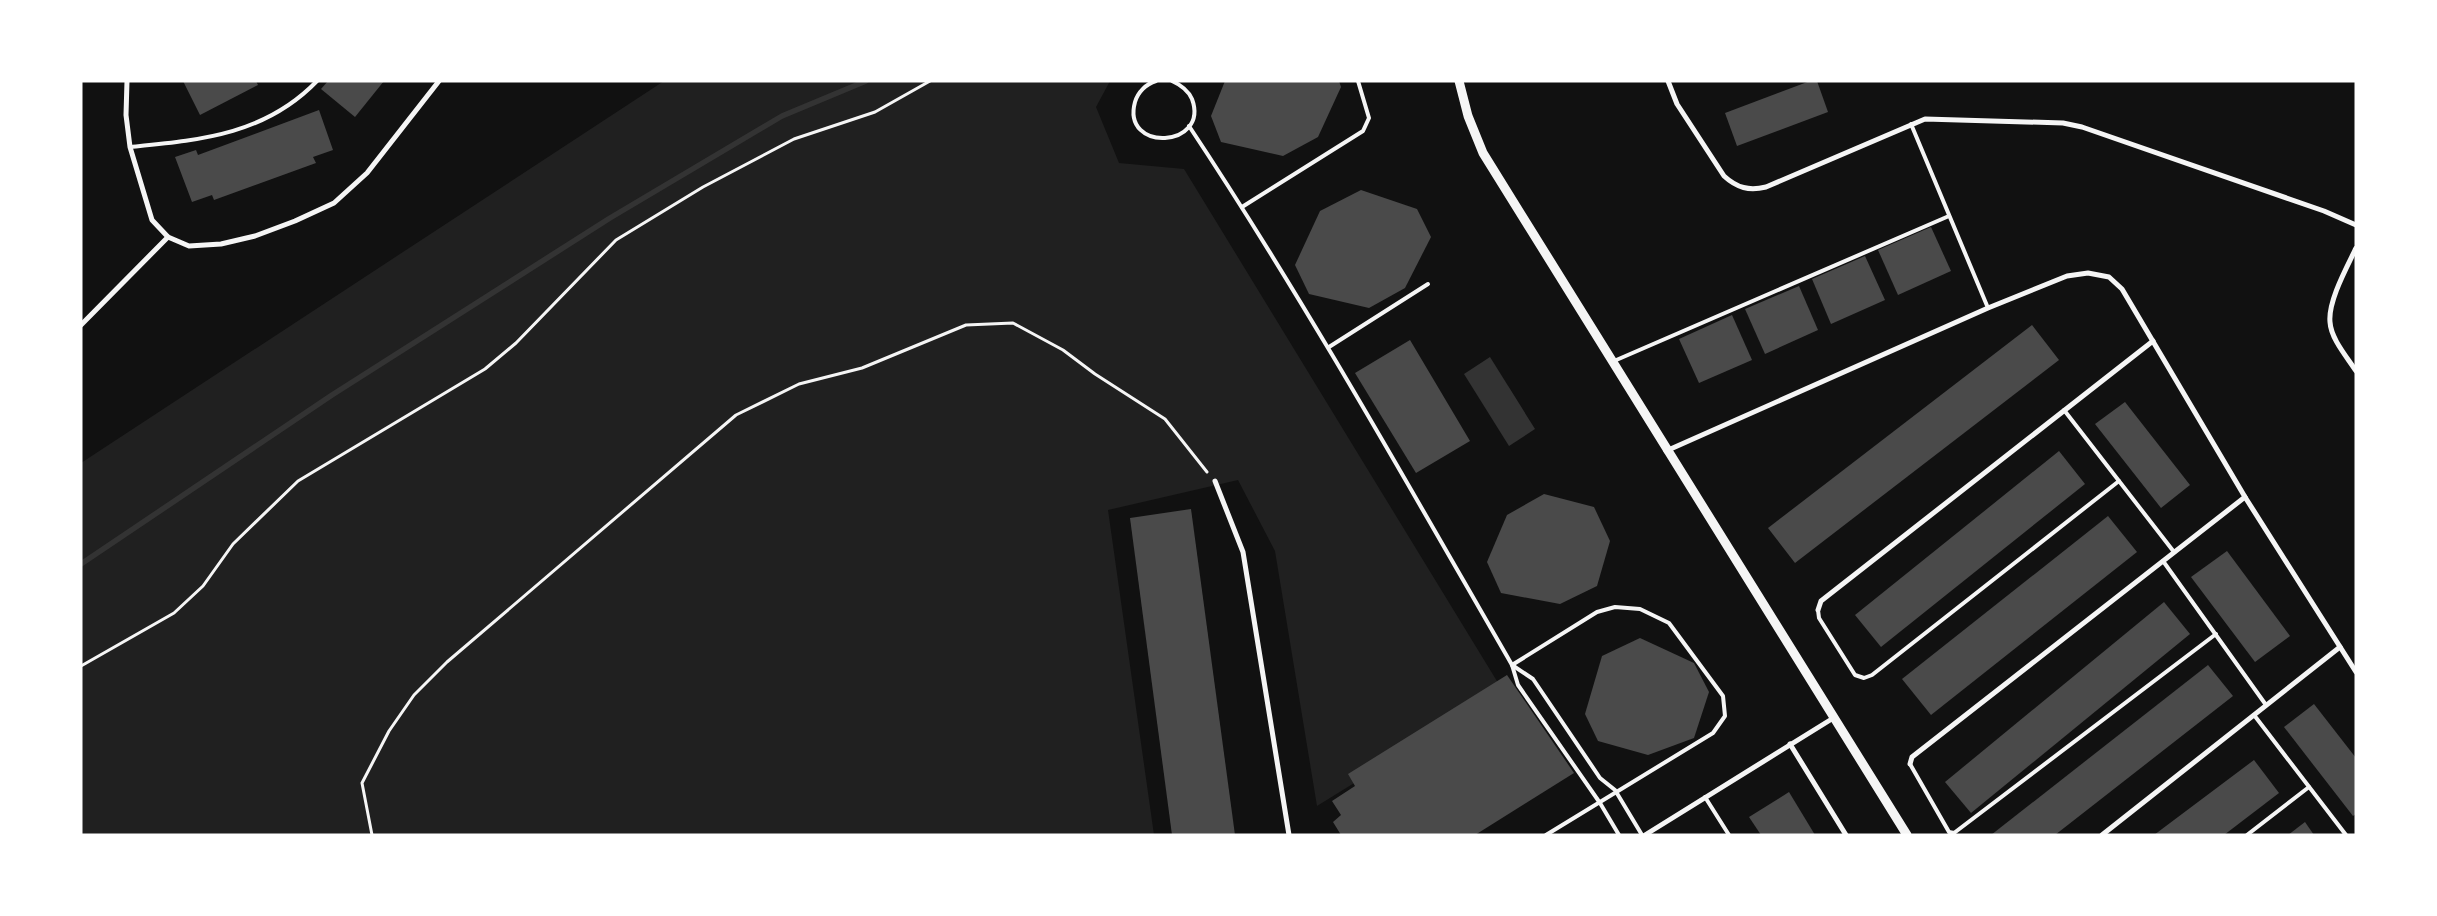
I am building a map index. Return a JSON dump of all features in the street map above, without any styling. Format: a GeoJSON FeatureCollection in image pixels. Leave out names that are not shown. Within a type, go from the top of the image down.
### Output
{"type":"FeatureCollection","features":[{"type":"Feature","properties":{"kind":"street"},"geometry":{"type":"LineString","coordinates":[[127,81],[126,115],[130,147],[152,220],[168,237],[189,246],[221,244],[255,236],[296,222],[334,203],[367,173],[439,81]]}},
{"type":"Feature","properties":{"kind":"street"},"geometry":{"type":"LineString","coordinates":[[1459,81],[1468,116],[1483,153],[1666,451],[1835,716],[1906,835]]}},
{"type":"Feature","properties":{"kind":"street"},"geometry":{"type":"LineString","coordinates":[[1668,81],[1677,104],[1724,176],[1733,184],[1744,188],[1755,190],[1766,188],[1925,119],[2063,123],[2082,127],[2324,211],[2356,225]]}},
{"type":"Feature","properties":{"kind":"street"},"geometry":{"type":"LineString","coordinates":[[81,325],[168,237]]}},
{"type":"Feature","properties":{"kind":"street"},"geometry":{"type":"LineString","coordinates":[[2356,248],[2333,302],[2330,323],[2338,342],[2356,371]]}},
{"type":"Feature","properties":{"kind":"street"},"geometry":{"type":"LineString","coordinates":[[1666,451],[1988,308],[2067,276],[2088,273],[2109,277],[2122,289],[2245,497],[2356,672]]}},
{"type":"Feature","properties":{"kind":"street"},"geometry":{"type":"LineString","coordinates":[[1818,610],[1821,601],[2153,341]]}},
{"type":"Feature","properties":{"kind":"street"},"geometry":{"type":"LineString","coordinates":[[1215,482],[1243,552],[1289,835]]}},
{"type":"Feature","properties":{"kind":"street"},"geometry":{"type":"LineString","coordinates":[[1910,764],[1912,756],[2245,497]]}},
{"type":"Feature","properties":{"kind":"street"},"geometry":{"type":"LineString","coordinates":[[2102,835],[2340,647]]}},
{"type":"Feature","properties":{"kind":"street"},"geometry":{"type":"LineString","coordinates":[[1644,835],[1835,716]]}},
{"type":"Feature","properties":{"kind":"street"},"geometry":{"type":"LineString","coordinates":[[1790,744],[1846,835]]}},
{"type":"Feature","properties":{"kind":"lane"},"geometry":{"type":"LineString","coordinates":[[130,147],[199,140],[228,134],[299,100],[316,81]]}},
{"type":"Feature","properties":{"kind":"lane"},"geometry":{"type":"LineString","coordinates":[[1156,81],[1144,88],[1137,96],[1134,108],[1135,118],[1140,129],[1148,136],[1159,140],[1170,139],[1181,134],[1189,126],[1192,118],[1192,99],[1187,91],[1172,81]]}},
{"type":"Feature","properties":{"kind":"lane"},"geometry":{"type":"LineString","coordinates":[[1242,206],[1363,131],[1369,118],[1358,81]]}},
{"type":"Feature","properties":{"kind":"lane"},"geometry":{"type":"LineString","coordinates":[[1911,124],[1988,308]]}},
{"type":"Feature","properties":{"kind":"lane"},"geometry":{"type":"LineString","coordinates":[[1189,126],[1242,206],[1329,346],[1512,664],[1518,685],[1600,803],[1619,835]]}},
{"type":"Feature","properties":{"kind":"lane"},"geometry":{"type":"LineString","coordinates":[[1612,362],[1949,216]]}},
{"type":"Feature","properties":{"kind":"lane"},"geometry":{"type":"LineString","coordinates":[[1329,346],[1428,284]]}},
{"type":"Feature","properties":{"kind":"lane"},"geometry":{"type":"LineString","coordinates":[[2064,410],[2174,552]]}},
{"type":"Feature","properties":{"kind":"lane"},"geometry":{"type":"LineString","coordinates":[[1818,610],[1819,618],[1855,675],[1864,678],[1872,675],[2119,481]]}},
{"type":"Feature","properties":{"kind":"lane"},"geometry":{"type":"LineString","coordinates":[[2163,561],[2266,705]]}},
{"type":"Feature","properties":{"kind":"lane"},"geometry":{"type":"LineString","coordinates":[[1512,664],[1597,612],[1615,607],[1640,609],[1669,623],[1723,696],[1725,716],[1713,732],[1546,835]]}},
{"type":"Feature","properties":{"kind":"lane"},"geometry":{"type":"LineString","coordinates":[[1910,764],[1949,832],[1954,833],[2216,634]]}},
{"type":"Feature","properties":{"kind":"lane"},"geometry":{"type":"LineString","coordinates":[[1512,664],[1533,679],[1600,778],[1616,793],[1644,835]]}},
{"type":"Feature","properties":{"kind":"lane"},"geometry":{"type":"LineString","coordinates":[[2254,715],[2346,835]]}},
{"type":"Feature","properties":{"kind":"lane"},"geometry":{"type":"LineString","coordinates":[[2247,835],[2309,787]]}},
{"type":"Feature","properties":{"kind":"lane"},"geometry":{"type":"LineString","coordinates":[[1705,797],[1729,835]]}},
{"type":"Feature","properties":{"kind":"path"},"geometry":{"type":"LineString","coordinates":[[81,666],[174,613],[203,586],[233,544],[298,481],[485,369],[516,343],[616,240],[703,187],[794,139],[875,112],[930,81]]}},
{"type":"Feature","properties":{"kind":"path"},"geometry":{"type":"LineString","coordinates":[[372,835],[362,783],[388,731],[414,695],[447,662],[736,415],[799,384],[862,368],[966,325],[1013,323],[1063,350],[1095,374],[1166,419],[1215,482]]}},
{"type":"Feature","properties":{"kind":"shaded area"},"geometry":{"type":"Polygon","coordinates":[[[664,81],[1110,81],[1096,107],[1119,163],[1184,169],[1503,691],[1317,806],[1275,551],[1238,480],[1108,510],[1154,835],[81,835],[81,463],[664,81]]]}},
{"type":"Feature","properties":{"kind":"shaded area"},"geometry":{"type":"Polygon","coordinates":[[[1490,357],[1535,429],[1509,446],[1464,374],[1490,357]]]}},
{"type":"Feature","properties":{"kind":"building"},"geometry":{"type":"Polygon","coordinates":[[[183,81],[256,81],[258,85],[200,115],[183,81]]]}},
{"type":"Feature","properties":{"kind":"building"},"geometry":{"type":"Polygon","coordinates":[[[328,81],[384,81],[355,117],[321,89],[328,81]]]}},
{"type":"Feature","properties":{"kind":"building"},"geometry":{"type":"Polygon","coordinates":[[[1225,81],[1339,81],[1341,87],[1318,137],[1283,156],[1221,142],[1211,116],[1225,81]]]}},
{"type":"Feature","properties":{"kind":"building"},"geometry":{"type":"Polygon","coordinates":[[[1810,81],[1817,81],[1828,112],[1737,146],[1725,113],[1810,81]]]}},
{"type":"Feature","properties":{"kind":"building"},"geometry":{"type":"Polygon","coordinates":[[[319,110],[333,150],[313,157],[316,163],[214,200],[212,195],[192,202],[175,157],[196,150],[198,155],[319,110]]]}},
{"type":"Feature","properties":{"kind":"building"},"geometry":{"type":"Polygon","coordinates":[[[1361,190],[1417,209],[1431,237],[1405,288],[1369,308],[1309,294],[1295,265],[1320,211],[1361,190]]]}},
{"type":"Feature","properties":{"kind":"building"},"geometry":{"type":"Polygon","coordinates":[[[1931,227],[1951,271],[1898,295],[1878,250],[1931,227]]]}},
{"type":"Feature","properties":{"kind":"building"},"geometry":{"type":"Polygon","coordinates":[[[1865,256],[1885,300],[1831,324],[1812,279],[1865,256]]]}},
{"type":"Feature","properties":{"kind":"building"},"geometry":{"type":"Polygon","coordinates":[[[1799,286],[1818,330],[1765,354],[1745,309],[1799,286]]]}},
{"type":"Feature","properties":{"kind":"building"},"geometry":{"type":"Polygon","coordinates":[[[1732,315],[1752,360],[1699,383],[1679,339],[1732,315]]]}},
{"type":"Feature","properties":{"kind":"building"},"geometry":{"type":"Polygon","coordinates":[[[2032,325],[2059,360],[1795,563],[1768,528],[2032,325]]]}},
{"type":"Feature","properties":{"kind":"building"},"geometry":{"type":"Polygon","coordinates":[[[1410,340],[1470,441],[1416,473],[1355,373],[1410,340]]]}},
{"type":"Feature","properties":{"kind":"building"},"geometry":{"type":"Polygon","coordinates":[[[2125,402],[2190,485],[2161,508],[2095,424],[2125,402]]]}},
{"type":"Feature","properties":{"kind":"building"},"geometry":{"type":"Polygon","coordinates":[[[2059,451],[2085,484],[1881,647],[1855,615],[2059,451]]]}},
{"type":"Feature","properties":{"kind":"building"},"geometry":{"type":"Polygon","coordinates":[[[1544,494],[1594,507],[1610,541],[1597,586],[1560,604],[1501,593],[1487,562],[1507,515],[1544,494]]]}},
{"type":"Feature","properties":{"kind":"building"},"geometry":{"type":"Polygon","coordinates":[[[1191,509],[1235,835],[1172,835],[1130,518],[1191,509]]]}},
{"type":"Feature","properties":{"kind":"building"},"geometry":{"type":"Polygon","coordinates":[[[2108,516],[2137,552],[1931,715],[1902,679],[2108,516]]]}},
{"type":"Feature","properties":{"kind":"building"},"geometry":{"type":"Polygon","coordinates":[[[2227,551],[2290,636],[2255,662],[2191,577],[2227,551]]]}},
{"type":"Feature","properties":{"kind":"building"},"geometry":{"type":"Polygon","coordinates":[[[2164,602],[2190,634],[1971,813],[1945,782],[2164,602]]]}},
{"type":"Feature","properties":{"kind":"building"},"geometry":{"type":"Polygon","coordinates":[[[1640,638],[1694,663],[1709,692],[1694,738],[1648,755],[1598,741],[1585,714],[1602,656],[1640,638]]]}},
{"type":"Feature","properties":{"kind":"building"},"geometry":{"type":"Polygon","coordinates":[[[2208,665],[2233,696],[2055,835],[1991,835],[2208,665]]]}},
{"type":"Feature","properties":{"kind":"building"},"geometry":{"type":"Polygon","coordinates":[[[1507,675],[1574,773],[1475,835],[1341,835],[1333,822],[1341,815],[1332,801],[1355,786],[1348,774],[1507,675]]]}},
{"type":"Feature","properties":{"kind":"building"},"geometry":{"type":"Polygon","coordinates":[[[2314,704],[2356,758],[2356,814],[2353,816],[2284,727],[2314,704]]]}},
{"type":"Feature","properties":{"kind":"building"},"geometry":{"type":"Polygon","coordinates":[[[2254,760],[2279,793],[2224,835],[2154,835],[2254,760]]]}},
{"type":"Feature","properties":{"kind":"building"},"geometry":{"type":"Polygon","coordinates":[[[1789,792],[1815,835],[1761,835],[1749,817],[1789,792]]]}},
{"type":"Feature","properties":{"kind":"building"},"geometry":{"type":"Polygon","coordinates":[[[2305,822],[2314,835],[2288,835],[2305,822]]]}},
{"type":"Feature","properties":{"kind":"waterway"},"geometry":{"type":"LineString","coordinates":[[81,564],[332,395],[610,218],[782,116],[866,81]]}}]}
